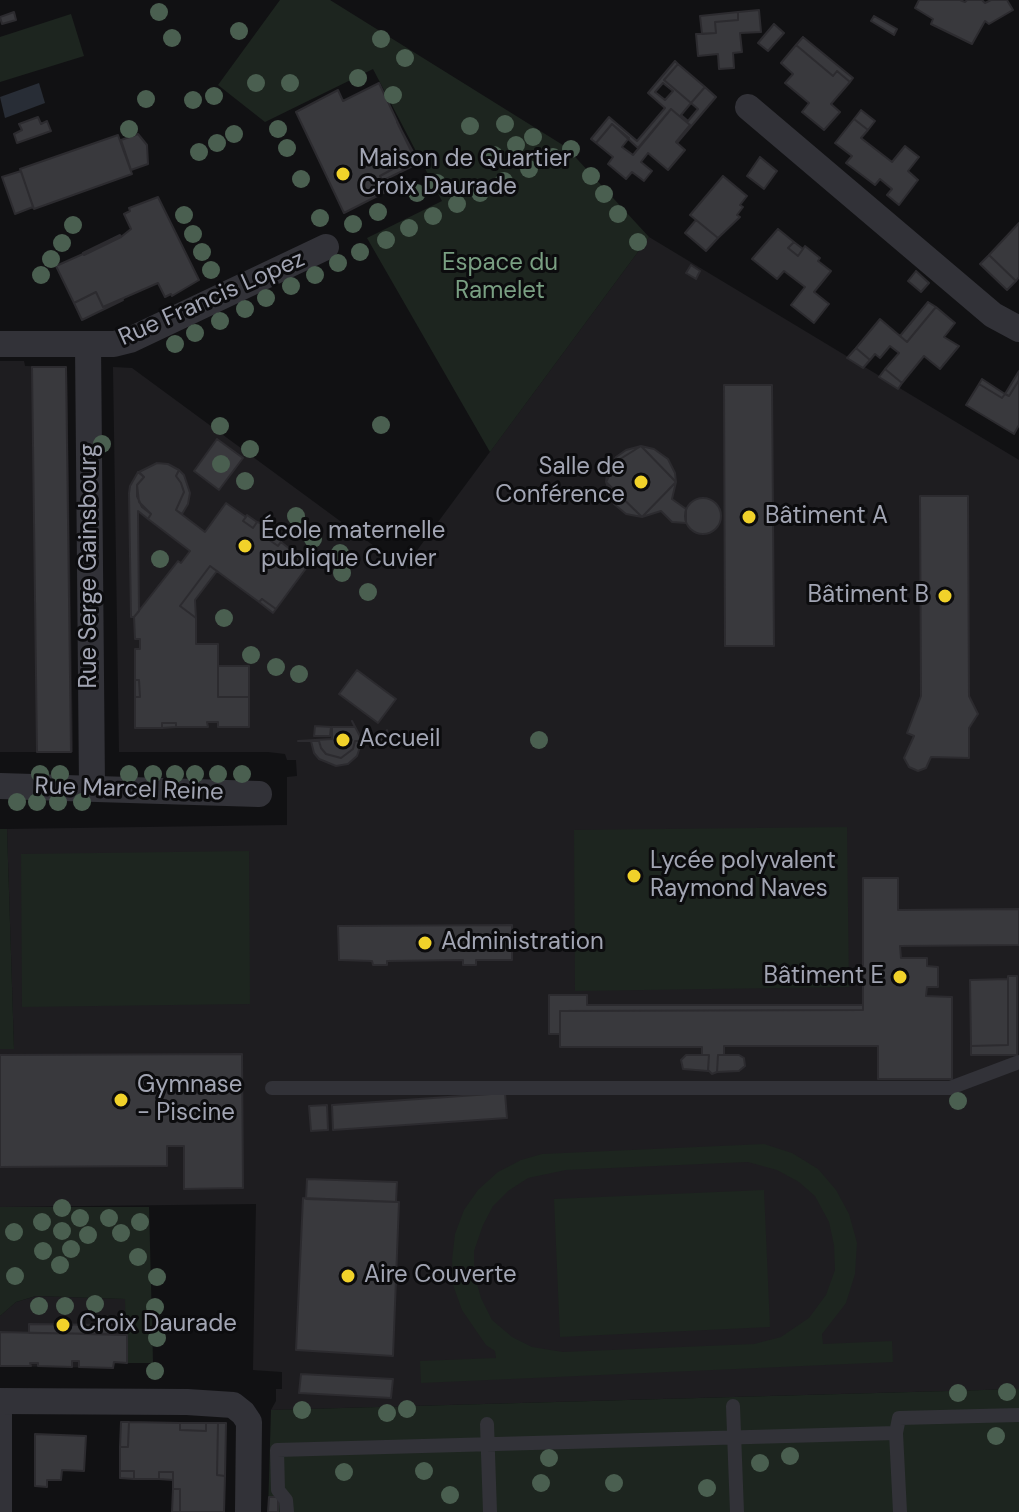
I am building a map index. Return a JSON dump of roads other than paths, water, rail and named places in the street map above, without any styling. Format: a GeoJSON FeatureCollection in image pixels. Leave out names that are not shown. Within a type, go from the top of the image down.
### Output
{"type":"FeatureCollection","features":[{"type":"Feature","properties":{"kind":"street"},"geometry":{"type":"LineString","coordinates":[[748,107],[993,315],[1019,329]]}},
{"type":"Feature","properties":{"kind":"street","name":"Rue Francis Lopez"},"geometry":{"type":"LineString","coordinates":[[0,344],[88,345],[130,340],[326,247]]}},
{"type":"Feature","properties":{"kind":"street","name":"Rue Serge Gainsbourg"},"geometry":{"type":"LineString","coordinates":[[88,345],[92,787]]}},
{"type":"Feature","properties":{"kind":"street","name":"Rue Marcel Reine"},"geometry":{"type":"LineString","coordinates":[[0,786],[259,794]]}},
{"type":"Feature","properties":{"kind":"street"},"geometry":{"type":"LineString","coordinates":[[3,1401],[233,1405],[249,1422],[248,1512]]}},
{"type":"Feature","properties":{"kind":"lane"},"geometry":{"type":"LineString","coordinates":[[272,1088],[950,1088],[1019,1062]]}},
{"type":"Feature","properties":{"kind":"lane"},"geometry":{"type":"LineString","coordinates":[[3,1401],[5,1512]]}},
{"type":"Feature","properties":{"kind":"lane"},"geometry":{"type":"LineString","coordinates":[[733,1406],[737,1512]]}},
{"type":"Feature","properties":{"kind":"lane"},"geometry":{"type":"LineString","coordinates":[[900,1512],[896,1433],[899,1418],[1019,1415]]}},
{"type":"Feature","properties":{"kind":"lane"},"geometry":{"type":"LineString","coordinates":[[487,1424],[490,1512]]}},
{"type":"Feature","properties":{"kind":"lane"},"geometry":{"type":"LineString","coordinates":[[287,1512],[286,1500],[278,1490],[277,1450],[896,1433]]}},
{"type":"Feature","properties":{"kind":"place","name":"Maison de Quartier Croix Daurade"},"geometry":{"type":"Point","coordinates":[343,174]}},
{"type":"Feature","properties":{"kind":"place","name":"Salle de Conférence"},"geometry":{"type":"Point","coordinates":[641,482]}},
{"type":"Feature","properties":{"kind":"place","name":"Bâtiment A"},"geometry":{"type":"Point","coordinates":[749,517]}},
{"type":"Feature","properties":{"kind":"place","name":"École maternelle publique Cuvier"},"geometry":{"type":"Point","coordinates":[245,546]}},
{"type":"Feature","properties":{"kind":"place","name":"Bâtiment B"},"geometry":{"type":"Point","coordinates":[945,596]}},
{"type":"Feature","properties":{"kind":"place","name":"Accueil"},"geometry":{"type":"Point","coordinates":[343,740]}},
{"type":"Feature","properties":{"kind":"place","name":"Lycée polyvalent Raymond Naves"},"geometry":{"type":"Point","coordinates":[634,876]}},
{"type":"Feature","properties":{"kind":"place","name":"Administration"},"geometry":{"type":"Point","coordinates":[425,943]}},
{"type":"Feature","properties":{"kind":"place","name":"Bâtiment E"},"geometry":{"type":"Point","coordinates":[900,977]}},
{"type":"Feature","properties":{"kind":"place","name":"Gymnase - Piscine"},"geometry":{"type":"Point","coordinates":[121,1100]}},
{"type":"Feature","properties":{"kind":"place","name":"Aire Couverte"},"geometry":{"type":"Point","coordinates":[348,1276]}},
{"type":"Feature","properties":{"kind":"place","name":"Croix Daurade"},"geometry":{"type":"Point","coordinates":[63,1325]}},
{"type":"Feature","properties":{"kind":"park label","name":"Espace du Ramelet"},"geometry":{"type":"Point","coordinates":[500,278]}}]}
